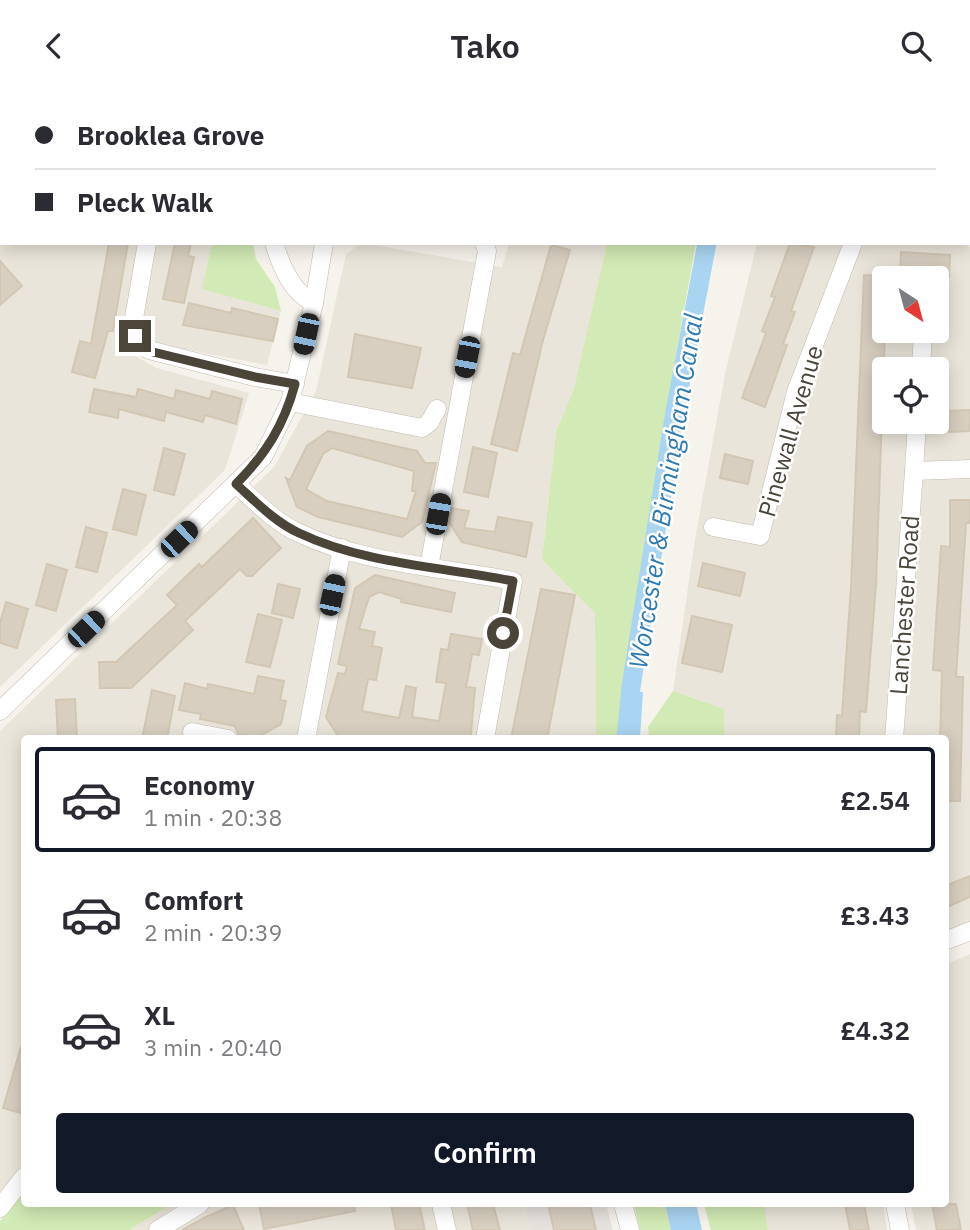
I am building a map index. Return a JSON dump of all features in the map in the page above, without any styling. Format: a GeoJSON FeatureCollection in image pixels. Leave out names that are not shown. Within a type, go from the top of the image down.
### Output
{"type":"FeatureCollection","features":[{"type":"Feature","properties":{"kind":"street"},"geometry":{"type":"LineString","coordinates":[[147,245],[133,324],[135,336],[141,345],[149,351],[295,384]]}},
{"type":"Feature","properties":{"kind":"street"},"geometry":{"type":"LineString","coordinates":[[275,245],[281,265],[302,298],[314,303]]}},
{"type":"Feature","properties":{"kind":"street"},"geometry":{"type":"LineString","coordinates":[[0,711],[263,457],[290,403],[314,303],[324,245]]}},
{"type":"Feature","properties":{"kind":"street"},"geometry":{"type":"LineString","coordinates":[[429,567],[487,251],[485,245]]}},
{"type":"Feature","properties":{"kind":"street","name":"Pinewall Avenue"},"geometry":{"type":"LineString","coordinates":[[713,527],[760,536],[796,392],[852,245]]}},
{"type":"Feature","properties":{"kind":"street"},"geometry":{"type":"LineString","coordinates":[[290,403],[422,428],[429,423],[437,409]]}},
{"type":"Feature","properties":{"kind":"street","name":"Lanchester Road"},"geometry":{"type":"LineString","coordinates":[[894,735],[916,434]]}},
{"type":"Feature","properties":{"kind":"street"},"geometry":{"type":"LineString","coordinates":[[914,471],[970,469]]}},
{"type":"Feature","properties":{"kind":"street"},"geometry":{"type":"LineString","coordinates":[[236,484],[278,521],[300,534],[342,548],[429,567],[513,581],[486,735]]}},
{"type":"Feature","properties":{"kind":"street"},"geometry":{"type":"LineString","coordinates":[[307,735],[342,548]]}},
{"type":"Feature","properties":{"kind":"street"},"geometry":{"type":"LineString","coordinates":[[191,732],[207,735]]}},
{"type":"Feature","properties":{"kind":"street"},"geometry":{"type":"LineString","coordinates":[[949,939],[970,931]]}},
{"type":"Feature","properties":{"kind":"street"},"geometry":{"type":"LineString","coordinates":[[0,1207],[21,1181]]}},
{"type":"Feature","properties":{"kind":"street"},"geometry":{"type":"LineString","coordinates":[[166,1228],[196,1207]]}},
{"type":"Feature","properties":{"kind":"street"},"geometry":{"type":"LineString","coordinates":[[442,1207],[447,1230]]}},
{"type":"Feature","properties":{"kind":"street"},"geometry":{"type":"LineString","coordinates":[[624,1207],[630,1230]]}},
{"type":"Feature","properties":{"kind":"street"},"geometry":{"type":"LineString","coordinates":[[896,1207],[900,1230]]}},
{"type":"Feature","properties":{"kind":"shaded area"},"geometry":{"type":"Polygon","coordinates":[[[0,245],[139,245],[127,320],[128,341],[135,356],[157,368],[249,393],[225,470],[0,687],[0,245]]]}},
{"type":"Feature","properties":{"kind":"shaded area"},"geometry":{"type":"Polygon","coordinates":[[[153,245],[212,245],[203,289],[281,311],[267,365],[157,344],[148,335],[140,312],[153,245]]]}},
{"type":"Feature","properties":{"kind":"shaded area"},"geometry":{"type":"Polygon","coordinates":[[[358,245],[374,245],[502,267],[508,245],[607,245],[574,388],[556,432],[542,560],[596,613],[596,735],[21,735],[21,1167],[0,1193],[0,731],[274,467],[316,391],[346,254],[358,245]]]}},
{"type":"Feature","properties":{"kind":"shaded area"},"geometry":{"type":"Polygon","coordinates":[[[757,245],[968,245],[970,923],[949,931],[949,735],[725,735],[724,709],[673,691],[695,539],[725,374],[757,245]]]}},
{"type":"Feature","properties":{"kind":"shaded area"},"geometry":{"type":"Polygon","coordinates":[[[970,954],[970,1230],[916,1230],[912,1207],[949,1207],[949,963],[970,954]]]}},
{"type":"Feature","properties":{"kind":"shaded area"},"geometry":{"type":"Polygon","coordinates":[[[167,1207],[525,1207],[531,1230],[129,1230],[167,1207]]]}},
{"type":"Feature","properties":{"kind":"shaded area"},"geometry":{"type":"Polygon","coordinates":[[[525,1207],[607,1207],[613,1230],[531,1230],[525,1207]]]}},
{"type":"Feature","properties":{"kind":"shaded area"},"geometry":{"type":"Polygon","coordinates":[[[764,1207],[883,1207],[887,1230],[768,1230],[764,1207]]]}},
{"type":"Feature","properties":{"kind":"green space"},"geometry":{"type":"Polygon","coordinates":[[[212,245],[253,245],[256,259],[275,287],[281,311],[202,289],[212,245]]]}},
{"type":"Feature","properties":{"kind":"green space"},"geometry":{"type":"Polygon","coordinates":[[[607,245],[696,245],[670,388],[618,735],[596,735],[595,613],[542,560],[556,432],[574,388],[607,245]]]}},
{"type":"Feature","properties":{"kind":"green space"},"geometry":{"type":"Polygon","coordinates":[[[673,691],[724,709],[725,735],[649,735],[648,727],[673,691]]]}},
{"type":"Feature","properties":{"kind":"green space"},"geometry":{"type":"Polygon","coordinates":[[[21,1196],[21,1207],[167,1207],[129,1230],[0,1230],[0,1221],[21,1196]]]}},
{"type":"Feature","properties":{"kind":"green space"},"geometry":{"type":"Polygon","coordinates":[[[635,1207],[666,1207],[671,1230],[640,1230],[635,1207]]]}},
{"type":"Feature","properties":{"kind":"green space"},"geometry":{"type":"Polygon","coordinates":[[[705,1207],[764,1207],[768,1230],[711,1230],[705,1207]]]}},
{"type":"Feature","properties":{"kind":"water"},"geometry":{"type":"Polygon","coordinates":[[[643,692],[640,735],[618,735],[623,693],[643,692]]]}},
{"type":"Feature","properties":{"kind":"water"},"geometry":{"type":"Polygon","coordinates":[[[666,1207],[697,1207],[702,1230],[671,1230],[666,1207]]]}},
{"type":"Feature","properties":{"kind":"building"},"geometry":{"type":"Polygon","coordinates":[[[109,245],[128,245],[113,331],[108,331],[95,378],[72,372],[80,341],[91,344],[109,245]]]}},
{"type":"Feature","properties":{"kind":"building"},"geometry":{"type":"Polygon","coordinates":[[[175,245],[191,245],[188,256],[194,257],[184,303],[163,299],[175,245]]]}},
{"type":"Feature","properties":{"kind":"building"},"geometry":{"type":"Polygon","coordinates":[[[551,245],[570,250],[543,340],[517,451],[491,444],[513,353],[520,355],[551,245]]]}},
{"type":"Feature","properties":{"kind":"building"},"geometry":{"type":"Polygon","coordinates":[[[789,245],[814,247],[791,311],[795,312],[783,344],[787,345],[765,407],[742,398],[766,333],[762,331],[775,297],[771,296],[789,245]]]}},
{"type":"Feature","properties":{"kind":"building"},"geometry":{"type":"Polygon","coordinates":[[[901,252],[950,255],[949,277],[949,266],[900,266],[901,252]]]}},
{"type":"Feature","properties":{"kind":"building"},"geometry":{"type":"Polygon","coordinates":[[[0,261],[22,286],[0,305],[0,261]]]}},
{"type":"Feature","properties":{"kind":"building"},"geometry":{"type":"Polygon","coordinates":[[[864,275],[872,275],[872,343],[885,343],[884,357],[872,357],[872,434],[881,434],[876,584],[866,712],[860,711],[859,735],[836,735],[837,715],[842,716],[851,587],[864,275]]]}},
{"type":"Feature","properties":{"kind":"building"},"geometry":{"type":"Polygon","coordinates":[[[189,303],[231,313],[232,308],[278,319],[273,341],[183,325],[189,303]]]}},
{"type":"Feature","properties":{"kind":"building"},"geometry":{"type":"Polygon","coordinates":[[[355,334],[421,348],[412,388],[348,377],[355,334]]]}},
{"type":"Feature","properties":{"kind":"building"},"geometry":{"type":"Polygon","coordinates":[[[94,389],[136,397],[138,389],[174,399],[176,390],[210,399],[212,391],[242,399],[236,424],[205,415],[203,422],[166,412],[164,421],[119,409],[118,418],[89,412],[94,389]]]}},
{"type":"Feature","properties":{"kind":"building"},"geometry":{"type":"Polygon","coordinates":[[[970,410],[970,431],[949,432],[949,411],[970,410]]]}},
{"type":"Feature","properties":{"kind":"building"},"geometry":{"type":"Polygon","coordinates":[[[328,431],[417,451],[425,463],[436,463],[422,522],[402,537],[318,517],[297,507],[286,478],[290,480],[307,446],[328,431]],[[332,448],[323,454],[306,489],[327,501],[407,519],[416,491],[412,491],[414,471],[332,448]]]}},
{"type":"Feature","properties":{"kind":"building"},"geometry":{"type":"Polygon","coordinates":[[[473,447],[497,453],[488,497],[464,492],[473,447]]]}},
{"type":"Feature","properties":{"kind":"building"},"geometry":{"type":"Polygon","coordinates":[[[164,448],[185,454],[174,495],[154,490],[164,448]]]}},
{"type":"Feature","properties":{"kind":"building"},"geometry":{"type":"Polygon","coordinates":[[[725,454],[753,461],[748,484],[720,478],[725,454]]]}},
{"type":"Feature","properties":{"kind":"building"},"geometry":{"type":"Polygon","coordinates":[[[123,489],[146,495],[136,535],[113,529],[123,489]]]}},
{"type":"Feature","properties":{"kind":"building"},"geometry":{"type":"Polygon","coordinates":[[[950,500],[970,500],[970,523],[966,523],[956,677],[963,677],[960,801],[949,801],[949,735],[940,735],[942,671],[933,670],[941,546],[950,547],[950,500]]]}},
{"type":"Feature","properties":{"kind":"building"},"geometry":{"type":"Polygon","coordinates":[[[451,508],[469,511],[464,528],[495,532],[498,517],[532,523],[526,557],[462,542],[449,522],[451,508]]]}},
{"type":"Feature","properties":{"kind":"building"},"geometry":{"type":"Polygon","coordinates":[[[253,518],[281,548],[252,576],[247,576],[240,569],[185,621],[193,630],[131,688],[100,688],[99,662],[116,662],[177,605],[167,595],[199,564],[202,567],[253,518]]]}},
{"type":"Feature","properties":{"kind":"building"},"geometry":{"type":"Polygon","coordinates":[[[86,527],[107,533],[97,572],[76,567],[86,527]]]}},
{"type":"Feature","properties":{"kind":"building"},"geometry":{"type":"Polygon","coordinates":[[[703,563],[745,573],[740,596],[698,586],[703,563]]]}},
{"type":"Feature","properties":{"kind":"building"},"geometry":{"type":"Polygon","coordinates":[[[47,564],[67,570],[56,611],[36,605],[47,564]]]}},
{"type":"Feature","properties":{"kind":"building"},"geometry":{"type":"Polygon","coordinates":[[[375,575],[455,593],[451,612],[401,602],[402,599],[379,592],[369,597],[359,629],[375,632],[372,646],[382,648],[376,680],[368,679],[362,711],[399,718],[406,686],[416,688],[412,717],[439,721],[446,683],[436,682],[441,649],[448,650],[451,634],[482,639],[479,655],[472,654],[466,687],[475,688],[470,735],[337,735],[326,717],[338,673],[345,674],[347,666],[338,664],[355,588],[375,575]]]}},
{"type":"Feature","properties":{"kind":"building"},"geometry":{"type":"Polygon","coordinates":[[[278,584],[300,589],[293,618],[272,613],[278,584]]]}},
{"type":"Feature","properties":{"kind":"building"},"geometry":{"type":"Polygon","coordinates":[[[541,589],[575,595],[548,735],[512,735],[541,589]]]}},
{"type":"Feature","properties":{"kind":"building"},"geometry":{"type":"Polygon","coordinates":[[[6,602],[28,609],[17,648],[0,643],[0,623],[6,602]]]}},
{"type":"Feature","properties":{"kind":"building"},"geometry":{"type":"Polygon","coordinates":[[[258,614],[282,620],[270,667],[246,662],[258,614]]]}},
{"type":"Feature","properties":{"kind":"building"},"geometry":{"type":"Polygon","coordinates":[[[692,616],[732,625],[722,672],[682,663],[692,616]]]}},
{"type":"Feature","properties":{"kind":"building"},"geometry":{"type":"Polygon","coordinates":[[[258,676],[284,681],[280,700],[286,701],[281,724],[262,735],[238,734],[235,726],[200,719],[201,714],[179,710],[185,683],[207,689],[208,684],[254,694],[258,676]]]}},
{"type":"Feature","properties":{"kind":"building"},"geometry":{"type":"Polygon","coordinates":[[[152,690],[175,696],[168,735],[143,735],[152,690]]]}},
{"type":"Feature","properties":{"kind":"building"},"geometry":{"type":"Polygon","coordinates":[[[75,699],[77,735],[58,735],[56,700],[75,699]]]}},
{"type":"Feature","properties":{"kind":"building"},"geometry":{"type":"Polygon","coordinates":[[[970,876],[970,897],[949,906],[949,884],[970,876]]]}},
{"type":"Feature","properties":{"kind":"building"},"geometry":{"type":"Polygon","coordinates":[[[21,1047],[21,1113],[3,1108],[21,1047]]]}},
{"type":"Feature","properties":{"kind":"building"},"geometry":{"type":"Polygon","coordinates":[[[956,1204],[961,1230],[937,1230],[933,1207],[956,1204]]]}},
{"type":"Feature","properties":{"kind":"building"},"geometry":{"type":"Polygon","coordinates":[[[234,1207],[244,1230],[182,1230],[206,1217],[234,1207]]]}},
{"type":"Feature","properties":{"kind":"building"},"geometry":{"type":"Polygon","coordinates":[[[260,1207],[354,1207],[355,1211],[264,1229],[260,1207]]]}},
{"type":"Feature","properties":{"kind":"building"},"geometry":{"type":"Polygon","coordinates":[[[392,1207],[420,1207],[425,1230],[396,1230],[392,1207]]]}},
{"type":"Feature","properties":{"kind":"building"},"geometry":{"type":"Polygon","coordinates":[[[468,1207],[494,1207],[500,1230],[473,1230],[468,1207]]]}},
{"type":"Feature","properties":{"kind":"building"},"geometry":{"type":"Polygon","coordinates":[[[549,1207],[591,1207],[596,1230],[554,1230],[549,1207]]]}},
{"type":"Feature","properties":{"kind":"building"},"geometry":{"type":"Polygon","coordinates":[[[846,1207],[865,1207],[869,1230],[850,1230],[846,1207]]]}},
{"type":"Feature","properties":{"kind":"waterway","name":"Worcester & Birmingham Canal"},"geometry":{"type":"LineString","coordinates":[[626,735],[631,687],[675,411],[707,245]]}},
{"type":"Feature","properties":{"kind":"route"},"geometry":{"type":"LineString","coordinates":[[135,336],[149,351],[295,384],[279,431],[263,457],[236,484],[278,521],[300,534],[385,558],[513,581],[503,633]]}}]}
